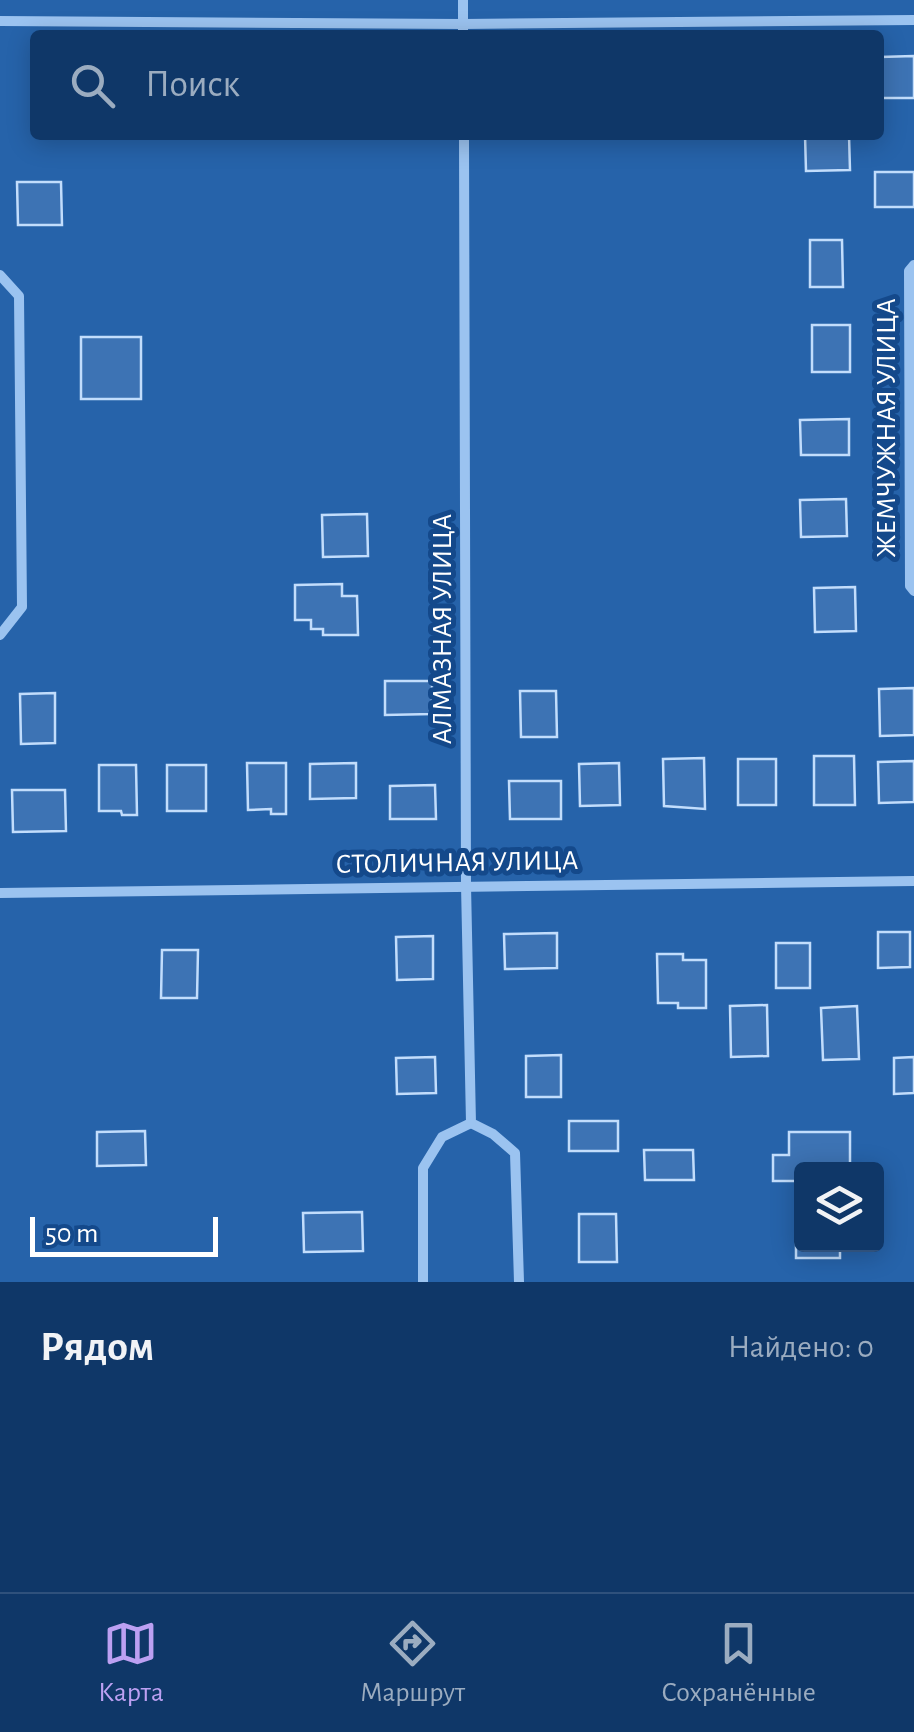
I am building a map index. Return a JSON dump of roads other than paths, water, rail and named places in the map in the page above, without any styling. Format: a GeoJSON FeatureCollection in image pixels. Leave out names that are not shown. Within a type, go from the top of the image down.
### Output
{"type":"FeatureCollection","features":[{"type":"Feature","properties":{"kind":"street"},"geometry":{"type":"LineString","coordinates":[[463,0],[464,29]]}},
{"type":"Feature","properties":{"kind":"street"},"geometry":{"type":"LineString","coordinates":[[0,21],[464,29],[914,20]]}},
{"type":"Feature","properties":{"kind":"street","name":"АЛМАЗНАЯ УЛИЦА"},"geometry":{"type":"LineString","coordinates":[[464,140],[466,885],[471,1123]]}},
{"type":"Feature","properties":{"kind":"street","name":"ЖЕМЧУЖНАЯ УЛИЦА"},"geometry":{"type":"LineString","coordinates":[[914,265],[910,270],[910,586],[914,590]]}},
{"type":"Feature","properties":{"kind":"street"},"geometry":{"type":"LineString","coordinates":[[0,275],[18,296],[22,607],[0,635]]}},
{"type":"Feature","properties":{"kind":"street","name":"СТОЛИЧНАЯ УЛИЦА"},"geometry":{"type":"LineString","coordinates":[[0,893],[914,881]]}},
{"type":"Feature","properties":{"kind":"street"},"geometry":{"type":"LineString","coordinates":[[423,1282],[422,1168],[442,1137],[471,1123],[493,1134],[515,1153],[519,1282]]}}]}
